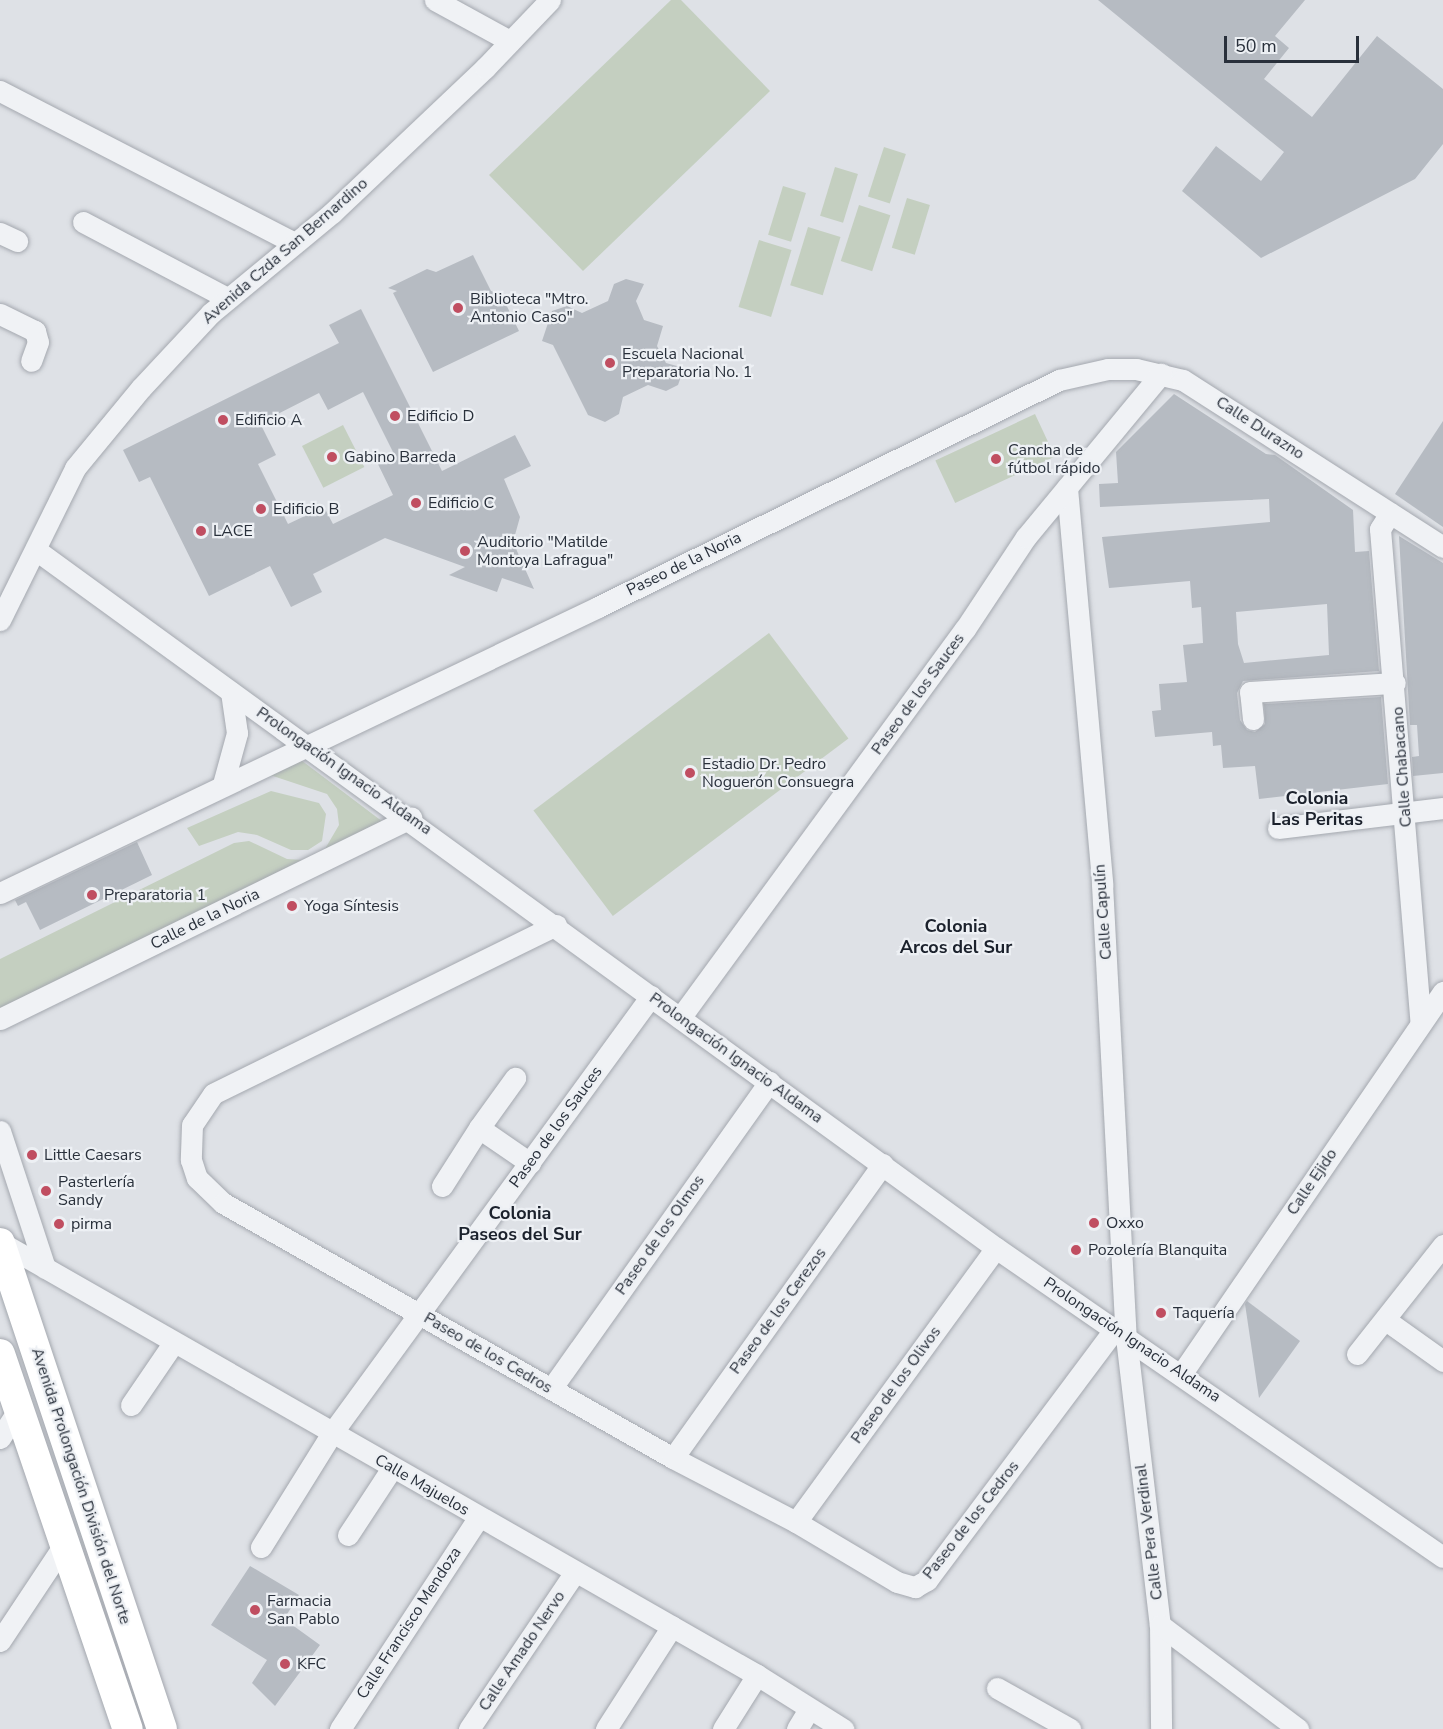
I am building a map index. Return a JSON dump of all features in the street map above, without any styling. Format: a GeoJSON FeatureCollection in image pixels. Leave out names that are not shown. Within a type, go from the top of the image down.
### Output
{"type":"FeatureCollection","features":[{"type":"Feature","properties":{"kind":"main road","name":"Avenida Prolongación División del Norte"},"geometry":{"type":"LineString","coordinates":[[0,1243],[162,1729]]}},
{"type":"Feature","properties":{"kind":"main road","name":"Avenida Prolongación División del Norte"},"geometry":{"type":"LineString","coordinates":[[0,1354],[128,1729]]}},
{"type":"Feature","properties":{"kind":"street"},"geometry":{"type":"LineString","coordinates":[[435,0],[510,41]]}},
{"type":"Feature","properties":{"kind":"street","name":"Avenida Czda San Bernardino"},"geometry":{"type":"LineString","coordinates":[[0,620],[75,468],[141,388],[227,297],[341,205],[550,0]]}},
{"type":"Feature","properties":{"kind":"street"},"geometry":{"type":"LineString","coordinates":[[0,91],[293,242]]}},
{"type":"Feature","properties":{"kind":"street"},"geometry":{"type":"LineString","coordinates":[[83,222],[227,297]]}},
{"type":"Feature","properties":{"kind":"street"},"geometry":{"type":"LineString","coordinates":[[0,314],[35,331],[38,342],[31,361]]}},
{"type":"Feature","properties":{"kind":"street","name":"Calle Durazno"},"geometry":{"type":"LineString","coordinates":[[1059,380],[1108,369],[1161,374],[1207,393],[1443,547]]}},
{"type":"Feature","properties":{"kind":"street","name":"Paseo de los Sauces"},"geometry":{"type":"LineString","coordinates":[[680,1018],[965,629],[1026,537],[1161,374]]}},
{"type":"Feature","properties":{"kind":"street","name":"Paseo de la Noria"},"geometry":{"type":"LineString","coordinates":[[307,744],[608,602],[1059,380]]}},
{"type":"Feature","properties":{"kind":"street","name":"Calle Capulín"},"geometry":{"type":"LineString","coordinates":[[1067,488],[1102,884],[1120,1333]]}},
{"type":"Feature","properties":{"kind":"street","name":"Calle Chabacano"},"geometry":{"type":"LineString","coordinates":[[1390,513],[1380,530],[1395,683],[1421,1023]]}},
{"type":"Feature","properties":{"kind":"street","name":"Prolongación Ignacio Aldama"},"geometry":{"type":"LineString","coordinates":[[36,550],[411,819],[996,1248],[1182,1373],[1443,1557]]}},
{"type":"Feature","properties":{"kind":"street"},"geometry":{"type":"LineString","coordinates":[[1253,719],[1250,692],[1395,683]]}},
{"type":"Feature","properties":{"kind":"street"},"geometry":{"type":"LineString","coordinates":[[223,784],[237,733],[231,692]]}},
{"type":"Feature","properties":{"kind":"street"},"geometry":{"type":"LineString","coordinates":[[0,893],[307,744]]}},
{"type":"Feature","properties":{"kind":"street"},"geometry":{"type":"LineString","coordinates":[[1278,828],[1443,808]]}},
{"type":"Feature","properties":{"kind":"street","name":"Calle de la Noria"},"geometry":{"type":"LineString","coordinates":[[0,1019],[411,819]]}},
{"type":"Feature","properties":{"kind":"street","name":"Paseo de los Cedros"},"geometry":{"type":"LineString","coordinates":[[556,925],[239,1079],[213,1094],[192,1125],[191,1160],[197,1178],[224,1203],[673,1458],[796,1522],[897,1582],[915,1587],[921,1584],[1120,1333]]}},
{"type":"Feature","properties":{"kind":"street","name":"Calle Ejido"},"geometry":{"type":"LineString","coordinates":[[1182,1373],[1443,992]]}},
{"type":"Feature","properties":{"kind":"street","name":"Paseo de los Sauces"},"geometry":{"type":"LineString","coordinates":[[261,1547],[332,1432],[651,996]]}},
{"type":"Feature","properties":{"kind":"street"},"geometry":{"type":"LineString","coordinates":[[442,1186],[515,1078]]}},
{"type":"Feature","properties":{"kind":"street","name":"Paseo de los Olmos"},"geometry":{"type":"LineString","coordinates":[[551,1389],[769,1082]]}},
{"type":"Feature","properties":{"kind":"street"},"geometry":{"type":"LineString","coordinates":[[480,1128],[530,1163]]}},
{"type":"Feature","properties":{"kind":"street"},"geometry":{"type":"LineString","coordinates":[[0,1131],[45,1268]]}},
{"type":"Feature","properties":{"kind":"street","name":"Paseo de los Cerezos"},"geometry":{"type":"LineString","coordinates":[[673,1458],[883,1164]]}},
{"type":"Feature","properties":{"kind":"street","name":"Calle Majuelos"},"geometry":{"type":"LineString","coordinates":[[0,1243],[478,1518],[757,1675],[843,1729]]}},
{"type":"Feature","properties":{"kind":"street"},"geometry":{"type":"LineString","coordinates":[[1357,1354],[1387,1321],[1443,1245]]}},
{"type":"Feature","properties":{"kind":"street","name":"Paseo de los Olivos"},"geometry":{"type":"LineString","coordinates":[[796,1522],[996,1248]]}},
{"type":"Feature","properties":{"kind":"street"},"geometry":{"type":"LineString","coordinates":[[1387,1321],[1443,1361]]}},
{"type":"Feature","properties":{"kind":"street","name":"Calle Pera Verdinal"},"geometry":{"type":"LineString","coordinates":[[1120,1333],[1160,1625],[1161,1729]]}},
{"type":"Feature","properties":{"kind":"street"},"geometry":{"type":"LineString","coordinates":[[131,1405],[174,1342]]}},
{"type":"Feature","properties":{"kind":"street"},"geometry":{"type":"LineString","coordinates":[[0,1438],[19,1409]]}},
{"type":"Feature","properties":{"kind":"street"},"geometry":{"type":"LineString","coordinates":[[348,1534],[392,1468]]}},
{"type":"Feature","properties":{"kind":"street","name":"Calle Francisco Mendoza"},"geometry":{"type":"LineString","coordinates":[[340,1729],[478,1518]]}},
{"type":"Feature","properties":{"kind":"street"},"geometry":{"type":"LineString","coordinates":[[0,1641],[65,1542]]}},
{"type":"Feature","properties":{"kind":"street","name":"Calle Amado Nervo"},"geometry":{"type":"LineString","coordinates":[[469,1729],[575,1572]]}},
{"type":"Feature","properties":{"kind":"street"},"geometry":{"type":"LineString","coordinates":[[1160,1625],[1298,1729]]}},
{"type":"Feature","properties":{"kind":"street"},"geometry":{"type":"LineString","coordinates":[[606,1729],[672,1626]]}},
{"type":"Feature","properties":{"kind":"street"},"geometry":{"type":"LineString","coordinates":[[723,1729],[757,1675]]}},
{"type":"Feature","properties":{"kind":"street"},"geometry":{"type":"LineString","coordinates":[[997,1688],[1070,1729]]}},
{"type":"Feature","properties":{"kind":"street"},"geometry":{"type":"LineString","coordinates":[[797,1729],[809,1709]]}},
{"type":"Feature","properties":{"kind":"green space"},"geometry":{"type":"Polygon","coordinates":[[[671,0],[681,0],[770,91],[583,271],[489,175],[671,0]]]}},
{"type":"Feature","properties":{"kind":"green space"},"geometry":{"type":"Polygon","coordinates":[[[884,147],[906,154],[890,204],[868,196],[884,147]]]}},
{"type":"Feature","properties":{"kind":"green space"},"geometry":{"type":"Polygon","coordinates":[[[835,167],[858,174],[843,223],[820,216],[835,167]]]}},
{"type":"Feature","properties":{"kind":"green space"},"geometry":{"type":"Polygon","coordinates":[[[783,186],[806,193],[791,242],[768,235],[783,186]]]}},
{"type":"Feature","properties":{"kind":"green space"},"geometry":{"type":"Polygon","coordinates":[[[907,198],[930,205],[915,255],[892,248],[907,198]]]}},
{"type":"Feature","properties":{"kind":"green space"},"geometry":{"type":"Polygon","coordinates":[[[859,205],[890,215],[872,271],[841,261],[859,205]]]}},
{"type":"Feature","properties":{"kind":"green space"},"geometry":{"type":"Polygon","coordinates":[[[808,227],[841,237],[823,295],[790,285],[808,227]]]}},
{"type":"Feature","properties":{"kind":"green space"},"geometry":{"type":"Polygon","coordinates":[[[759,240],[792,250],[771,317],[739,307],[759,240]]]}},
{"type":"Feature","properties":{"kind":"green space","name":"Cancha de fútbol rápido"},"geometry":{"type":"Polygon","coordinates":[[[1035,414],[1055,457],[955,503],[935,460],[1035,414]]]}},
{"type":"Feature","properties":{"kind":"green space"},"geometry":{"type":"Polygon","coordinates":[[[343,425],[364,467],[323,488],[302,446],[343,425]]]}},
{"type":"Feature","properties":{"kind":"green space","name":"Estadio Dr. Pedro Noguerón Consuegra"},"geometry":{"type":"Polygon","coordinates":[[[769,633],[848,738],[613,916],[533,811],[769,633]]]}},
{"type":"Feature","properties":{"kind":"green space"},"geometry":{"type":"Polygon","coordinates":[[[297,757],[391,828],[0,1010],[0,959],[234,843],[249,841],[287,859],[303,860],[322,854],[339,825],[337,809],[327,794],[270,775],[297,757]]]}},
{"type":"Feature","properties":{"kind":"green space"},"geometry":{"type":"Polygon","coordinates":[[[271,791],[319,803],[326,814],[322,841],[308,850],[291,850],[257,835],[238,832],[199,846],[187,828],[271,791]]]}},
{"type":"Feature","properties":{"kind":"building"},"geometry":{"type":"Polygon","coordinates":[[[1098,0],[1305,0],[1275,36],[1289,48],[1264,79],[1312,117],[1377,36],[1443,89],[1443,144],[1415,179],[1261,258],[1182,191],[1216,146],[1261,181],[1284,152],[1098,0]]]}},
{"type":"Feature","properties":{"kind":"building","name":"Biblioteca \"Mtro. Antonio Caso\""},"geometry":{"type":"Polygon","coordinates":[[[473,255],[491,291],[501,294],[519,331],[433,372],[393,293],[397,291],[388,288],[427,269],[436,272],[473,255]]]}},
{"type":"Feature","properties":{"kind":"building"},"geometry":{"type":"Polygon","coordinates":[[[626,279],[644,284],[636,301],[644,320],[663,326],[657,346],[666,363],[684,368],[678,385],[666,391],[648,385],[623,397],[619,414],[605,422],[588,415],[553,345],[542,341],[552,311],[567,306],[582,313],[608,301],[614,284],[626,279]]]}},
{"type":"Feature","properties":{"kind":"building"},"geometry":{"type":"Polygon","coordinates":[[[361,309],[442,471],[515,435],[531,466],[504,479],[520,517],[513,542],[534,589],[502,578],[497,592],[449,575],[465,567],[385,538],[313,574],[322,592],[291,607],[270,566],[209,596],[150,477],[139,482],[123,450],[339,343],[329,325],[361,309]],[[363,392],[328,410],[319,393],[260,423],[276,455],[258,464],[288,524],[324,507],[333,524],[393,495],[376,460],[393,452],[363,392]]]}},
{"type":"Feature","properties":{"kind":"building"},"geometry":{"type":"Polygon","coordinates":[[[1174,394],[1266,454],[1275,455],[1353,510],[1355,552],[1369,551],[1379,671],[1243,681],[1237,693],[1240,720],[1247,730],[1255,732],[1265,724],[1264,704],[1381,697],[1388,784],[1259,799],[1255,766],[1223,768],[1221,745],[1213,746],[1212,732],[1155,737],[1152,711],[1161,710],[1159,684],[1187,682],[1183,645],[1203,643],[1201,607],[1192,608],[1190,581],[1109,588],[1102,537],[1270,522],[1269,499],[1100,507],[1099,484],[1118,483],[1116,452],[1174,394]],[[1327,604],[1236,612],[1238,644],[1244,663],[1329,655],[1327,604]]]}},
{"type":"Feature","properties":{"kind":"building"},"geometry":{"type":"Polygon","coordinates":[[[1443,421],[1443,527],[1395,494],[1443,421]]]}},
{"type":"Feature","properties":{"kind":"building"},"geometry":{"type":"Polygon","coordinates":[[[1399,536],[1443,563],[1443,773],[1413,776],[1412,757],[1419,756],[1417,725],[1410,725],[1399,536]]]}},
{"type":"Feature","properties":{"kind":"building"},"geometry":{"type":"Polygon","coordinates":[[[137,842],[152,875],[40,930],[26,902],[18,906],[15,900],[137,842]]]}},
{"type":"Feature","properties":{"kind":"building"},"geometry":{"type":"Polygon","coordinates":[[[1247,1301],[1300,1341],[1259,1398],[1245,1304],[1247,1301]]]}},
{"type":"Feature","properties":{"kind":"building"},"geometry":{"type":"Polygon","coordinates":[[[250,1566],[299,1595],[284,1619],[320,1645],[275,1706],[252,1683],[267,1660],[211,1625],[250,1566]]]}},
{"type":"Feature","properties":{"kind":"place","name":"Biblioteca \"Mtro. Antonio Caso\""},"geometry":{"type":"Point","coordinates":[458,308]}},
{"type":"Feature","properties":{"kind":"place","name":"Escuela Nacional Preparatoria No. 1"},"geometry":{"type":"Point","coordinates":[610,363]}},
{"type":"Feature","properties":{"kind":"place","name":"Edificio D"},"geometry":{"type":"Point","coordinates":[395,416]}},
{"type":"Feature","properties":{"kind":"place","name":"Edificio A"},"geometry":{"type":"Point","coordinates":[223,420]}},
{"type":"Feature","properties":{"kind":"place","name":"Gabino Barreda"},"geometry":{"type":"Point","coordinates":[332,457]}},
{"type":"Feature","properties":{"kind":"place","name":"Cancha de fútbol rápido"},"geometry":{"type":"Point","coordinates":[996,459]}},
{"type":"Feature","properties":{"kind":"place","name":"Edificio C"},"geometry":{"type":"Point","coordinates":[416,503]}},
{"type":"Feature","properties":{"kind":"place","name":"Edificio B"},"geometry":{"type":"Point","coordinates":[261,509]}},
{"type":"Feature","properties":{"kind":"place","name":"LACE"},"geometry":{"type":"Point","coordinates":[201,531]}},
{"type":"Feature","properties":{"kind":"place","name":"Auditorio \"Matilde Montoya Lafragua\""},"geometry":{"type":"Point","coordinates":[465,551]}},
{"type":"Feature","properties":{"kind":"place","name":"Estadio Dr. Pedro Noguerón Consuegra"},"geometry":{"type":"Point","coordinates":[690,773]}},
{"type":"Feature","properties":{"kind":"place","name":"Preparatoria 1"},"geometry":{"type":"Point","coordinates":[92,895]}},
{"type":"Feature","properties":{"kind":"place","name":"Yoga Síntesis"},"geometry":{"type":"Point","coordinates":[292,906]}},
{"type":"Feature","properties":{"kind":"place","name":"Little Caesars"},"geometry":{"type":"Point","coordinates":[32,1155]}},
{"type":"Feature","properties":{"kind":"place","name":"Pasterlería Sandy"},"geometry":{"type":"Point","coordinates":[46,1191]}},
{"type":"Feature","properties":{"kind":"place","name":"Oxxo"},"geometry":{"type":"Point","coordinates":[1094,1223]}},
{"type":"Feature","properties":{"kind":"place","name":"pirma"},"geometry":{"type":"Point","coordinates":[59,1224]}},
{"type":"Feature","properties":{"kind":"place","name":"Pozolería Blanquita"},"geometry":{"type":"Point","coordinates":[1076,1250]}},
{"type":"Feature","properties":{"kind":"place","name":"Taquería"},"geometry":{"type":"Point","coordinates":[1161,1313]}},
{"type":"Feature","properties":{"kind":"place","name":"Farmacia San Pablo"},"geometry":{"type":"Point","coordinates":[255,1610]}},
{"type":"Feature","properties":{"kind":"place","name":"KFC"},"geometry":{"type":"Point","coordinates":[285,1664]}},
{"type":"Feature","properties":{"kind":"district","name":"Colonia Las Peritas"},"geometry":{"type":"Point","coordinates":[1317,809]}},
{"type":"Feature","properties":{"kind":"district","name":"Colonia Arcos del Sur"},"geometry":{"type":"Point","coordinates":[956,937]}},
{"type":"Feature","properties":{"kind":"district","name":"Colonia Paseos del Sur"},"geometry":{"type":"Point","coordinates":[520,1224]}}]}
